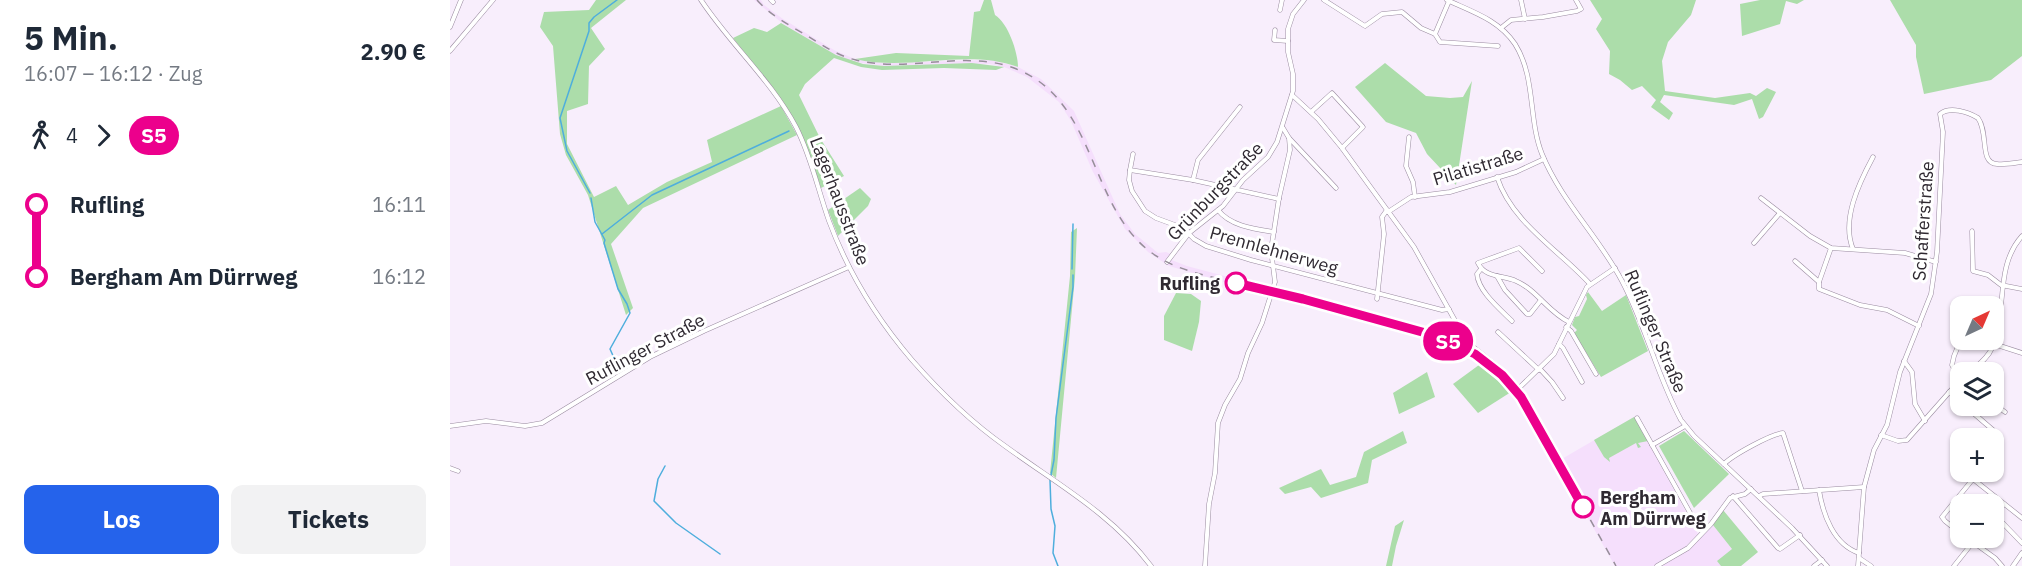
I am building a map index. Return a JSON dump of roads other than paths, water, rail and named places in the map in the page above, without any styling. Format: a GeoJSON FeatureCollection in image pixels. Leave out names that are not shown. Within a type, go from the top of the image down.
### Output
{"type":"FeatureCollection","features":[{"type":"Feature","properties":{"kind":"street"},"geometry":{"type":"LineString","coordinates":[[450,27],[461,0]]}},
{"type":"Feature","properties":{"kind":"street"},"geometry":{"type":"LineString","coordinates":[[450,51],[493,0]]}},
{"type":"Feature","properties":{"kind":"street","name":"Lagerhausstraße"},"geometry":{"type":"LineString","coordinates":[[701,0],[729,39],[779,100],[794,123],[849,267],[884,323],[927,376],[985,431],[1108,519],[1151,566]]}},
{"type":"Feature","properties":{"kind":"street"},"geometry":{"type":"LineString","coordinates":[[1280,10],[1282,0]]}},
{"type":"Feature","properties":{"kind":"street","name":"Grünburgstraße"},"geometry":{"type":"LineString","coordinates":[[1167,262],[1190,233],[1218,210],[1271,153],[1283,128],[1292,95],[1294,80],[1288,29],[1293,14],[1304,0]]}},
{"type":"Feature","properties":{"kind":"street"},"geometry":{"type":"LineString","coordinates":[[1324,0],[1365,26],[1382,14],[1402,12],[1421,28],[1435,34],[1440,42],[1498,46]]}},
{"type":"Feature","properties":{"kind":"street"},"geometry":{"type":"LineString","coordinates":[[1435,34],[1448,0]]}},
{"type":"Feature","properties":{"kind":"street","name":"Ruflinger Straße"},"geometry":{"type":"LineString","coordinates":[[1448,0],[1486,17],[1501,28],[1515,45],[1524,62],[1536,137],[1544,159],[1579,218],[1615,268],[1630,297],[1674,407],[1685,426],[1800,535],[1827,566]]}},
{"type":"Feature","properties":{"kind":"street"},"geometry":{"type":"LineString","coordinates":[[1521,0],[1525,19]]}},
{"type":"Feature","properties":{"kind":"street"},"geometry":{"type":"LineString","coordinates":[[1501,28],[1508,21],[1577,11],[1581,9],[1578,1]]}},
{"type":"Feature","properties":{"kind":"street"},"geometry":{"type":"LineString","coordinates":[[1275,30],[1274,40],[1288,41]]}},
{"type":"Feature","properties":{"kind":"street"},"geometry":{"type":"LineString","coordinates":[[1311,112],[1332,93],[1363,127],[1342,148]]}},
{"type":"Feature","properties":{"kind":"street"},"geometry":{"type":"LineString","coordinates":[[1292,95],[1311,112],[1342,148],[1418,254],[1467,342],[1497,366],[1519,388],[1552,356],[1590,284],[1615,268]]}},
{"type":"Feature","properties":{"kind":"street"},"geometry":{"type":"LineString","coordinates":[[1193,180],[1198,160],[1240,107]]}},
{"type":"Feature","properties":{"kind":"street","name":"Schafferstraße"},"geometry":{"type":"LineString","coordinates":[[1858,566],[1864,487],[1874,450],[1889,418],[1904,361],[1931,294],[1936,262],[1943,132],[1940,114],[1944,111],[1958,111],[1978,118],[1985,134],[1986,156],[1991,163],[1996,165],[2022,162]]}},
{"type":"Feature","properties":{"kind":"street"},"geometry":{"type":"LineString","coordinates":[[1283,128],[1289,138],[1336,188]]}},
{"type":"Feature","properties":{"kind":"street"},"geometry":{"type":"LineString","coordinates":[[1409,137],[1406,166],[1414,186],[1415,197]]}},
{"type":"Feature","properties":{"kind":"street"},"geometry":{"type":"LineString","coordinates":[[1205,566],[1218,423],[1240,379],[1276,279],[1271,255],[1279,199],[1290,155],[1289,138]]}},
{"type":"Feature","properties":{"kind":"street"},"geometry":{"type":"LineString","coordinates":[[1133,154],[1130,170],[1193,180],[1279,199]]}},
{"type":"Feature","properties":{"kind":"street"},"geometry":{"type":"LineString","coordinates":[[1852,249],[1848,232],[1856,194],[1873,156]]}},
{"type":"Feature","properties":{"kind":"street","name":"Pilatistraße"},"geometry":{"type":"LineString","coordinates":[[1387,211],[1415,197],[1441,194],[1523,169],[1544,159]]}},
{"type":"Feature","properties":{"kind":"street","name":"Prennlehnerweg"},"geometry":{"type":"LineString","coordinates":[[1130,170],[1130,185],[1141,207],[1152,216],[1190,233],[1194,239],[1206,246],[1442,310],[1449,309]]}},
{"type":"Feature","properties":{"kind":"street"},"geometry":{"type":"LineString","coordinates":[[1497,177],[1522,218],[1590,284]]}},
{"type":"Feature","properties":{"kind":"street"},"geometry":{"type":"LineString","coordinates":[[1761,198],[1810,236],[1831,248],[1905,253],[1936,262]]}},
{"type":"Feature","properties":{"kind":"street"},"geometry":{"type":"LineString","coordinates":[[1218,210],[1232,221],[1274,232]]}},
{"type":"Feature","properties":{"kind":"street"},"geometry":{"type":"LineString","coordinates":[[1377,299],[1384,234],[1382,217],[1387,211]]}},
{"type":"Feature","properties":{"kind":"street"},"geometry":{"type":"LineString","coordinates":[[1754,243],[1780,213]]}},
{"type":"Feature","properties":{"kind":"street"},"geometry":{"type":"LineString","coordinates":[[1972,231],[1973,271],[1988,274],[2003,286],[2022,289]]}},
{"type":"Feature","properties":{"kind":"street"},"geometry":{"type":"LineString","coordinates":[[2002,296],[2008,259],[2022,236]]}},
{"type":"Feature","properties":{"kind":"street"},"geometry":{"type":"LineString","coordinates":[[1512,321],[1482,287],[1477,276],[1481,268],[1479,263],[1519,248],[1542,272]]}},
{"type":"Feature","properties":{"kind":"street"},"geometry":{"type":"LineString","coordinates":[[1831,248],[1819,282],[1819,289],[1860,305],[1887,310],[1919,326]]}},
{"type":"Feature","properties":{"kind":"street"},"geometry":{"type":"LineString","coordinates":[[1795,261],[1819,282]]}},
{"type":"Feature","properties":{"kind":"street","name":"Ruflinger Straße"},"geometry":{"type":"LineString","coordinates":[[450,426],[486,421],[525,426],[543,423],[642,361],[849,267]]}},
{"type":"Feature","properties":{"kind":"street"},"geometry":{"type":"LineString","coordinates":[[1481,268],[1497,276],[1517,281],[1557,316],[1569,322]]}},
{"type":"Feature","properties":{"kind":"street"},"geometry":{"type":"LineString","coordinates":[[1497,276],[1505,290],[1527,314],[1540,300]]}},
{"type":"Feature","properties":{"kind":"street"},"geometry":{"type":"LineString","coordinates":[[1566,327],[1571,331],[1596,374]]}},
{"type":"Feature","properties":{"kind":"street"},"geometry":{"type":"LineString","coordinates":[[1498,332],[1554,384],[1563,398]]}},
{"type":"Feature","properties":{"kind":"street"},"geometry":{"type":"LineString","coordinates":[[1559,344],[1582,382]]}},
{"type":"Feature","properties":{"kind":"street"},"geometry":{"type":"LineString","coordinates":[[2004,347],[2022,352]]}},
{"type":"Feature","properties":{"kind":"street"},"geometry":{"type":"LineString","coordinates":[[1981,362],[1990,350]]}},
{"type":"Feature","properties":{"kind":"street"},"geometry":{"type":"LineString","coordinates":[[1904,361],[1912,372],[1915,404],[1925,421]]}},
{"type":"Feature","properties":{"kind":"street"},"geometry":{"type":"LineString","coordinates":[[1881,435],[1904,441],[1910,438],[1949,392]]}},
{"type":"Feature","properties":{"kind":"street"},"geometry":{"type":"LineString","coordinates":[[1976,416],[1991,428]]}},
{"type":"Feature","properties":{"kind":"street"},"geometry":{"type":"LineString","coordinates":[[1637,418],[1698,526]]}},
{"type":"Feature","properties":{"kind":"street"},"geometry":{"type":"LineString","coordinates":[[1652,445],[1685,426]]}},
{"type":"Feature","properties":{"kind":"street"},"geometry":{"type":"LineString","coordinates":[[1724,464],[1768,439],[1784,433],[1802,491]]}},
{"type":"Feature","properties":{"kind":"street"},"geometry":{"type":"LineString","coordinates":[[450,468],[458,471]]}},
{"type":"Feature","properties":{"kind":"street"},"geometry":{"type":"LineString","coordinates":[[1960,494],[1973,478],[1992,494]]}},
{"type":"Feature","properties":{"kind":"street"},"geometry":{"type":"LineString","coordinates":[[1759,496],[1864,487]]}},
{"type":"Feature","properties":{"kind":"street"},"geometry":{"type":"LineString","coordinates":[[1657,566],[1688,548],[1733,496],[1747,493],[1751,489]]}},
{"type":"Feature","properties":{"kind":"street"},"geometry":{"type":"LineString","coordinates":[[1819,490],[1823,507],[1836,538],[1872,566]]}},
{"type":"Feature","properties":{"kind":"street"},"geometry":{"type":"LineString","coordinates":[[1733,496],[1778,548],[1780,549],[1800,535]]}},
{"type":"Feature","properties":{"kind":"street"},"geometry":{"type":"LineString","coordinates":[[2004,504],[2022,518]]}},
{"type":"Feature","properties":{"kind":"street"},"geometry":{"type":"LineString","coordinates":[[1950,507],[1942,517],[1950,525]]}},
{"type":"Feature","properties":{"kind":"street"},"geometry":{"type":"LineString","coordinates":[[2004,526],[2022,543]]}},
{"type":"Feature","properties":{"kind":"street"},"geometry":{"type":"LineString","coordinates":[[1954,566],[1968,548]]}},
{"type":"Feature","properties":{"kind":"street"},"geometry":{"type":"LineString","coordinates":[[1981,548],[2002,566]]}},
{"type":"Feature","properties":{"kind":"street"},"geometry":{"type":"LineString","coordinates":[[2013,566],[2022,553]]}},
{"type":"Feature","properties":{"kind":"street"},"geometry":{"type":"LineString","coordinates":[[1814,566],[1822,560]]}},
{"type":"Feature","properties":{"kind":"waterway"},"geometry":{"type":"LineString","coordinates":[[590,193],[567,151],[560,118],[589,31],[589,23],[617,0]]}},
{"type":"Feature","properties":{"kind":"waterway"},"geometry":{"type":"LineString","coordinates":[[602,234],[652,195],[789,131]]}},
{"type":"Feature","properties":{"kind":"waterway"},"geometry":{"type":"LineString","coordinates":[[591,198],[595,222],[605,240],[618,289],[630,313],[610,349],[619,369]]}},
{"type":"Feature","properties":{"kind":"waterway"},"geometry":{"type":"LineString","coordinates":[[1072,269],[1073,224]]}},
{"type":"Feature","properties":{"kind":"waterway"},"geometry":{"type":"LineString","coordinates":[[1058,566],[1053,553],[1055,526],[1051,509],[1050,480],[1073,275]]}},
{"type":"Feature","properties":{"kind":"waterway"},"geometry":{"type":"LineString","coordinates":[[665,466],[658,479],[654,501],[676,523],[720,554]]}},
{"type":"Feature","properties":{"kind":"railway"},"geometry":{"type":"LineString","coordinates":[[757,0],[786,23],[830,50],[856,60],[876,64],[981,61],[1001,64],[1021,71],[1047,88],[1066,110],[1120,218],[1139,242],[1163,260],[1180,268],[1418,332],[1459,347],[1478,357],[1496,370],[1527,406],[1616,566]]}},
{"type":"Feature","properties":{"kind":"train","name":"S5"},"geometry":{"type":"LineString","coordinates":[[1236,283],[1433,335],[1475,354],[1502,375],[1521,397],[1583,507]]}},
{"type":"Feature","properties":{"kind":"place","name":"Rufling"},"geometry":{"type":"Point","coordinates":[1236,283]}},
{"type":"Feature","properties":{"kind":"place","name":"Bergham Am Dürrweg"},"geometry":{"type":"Point","coordinates":[1583,507]}}]}
